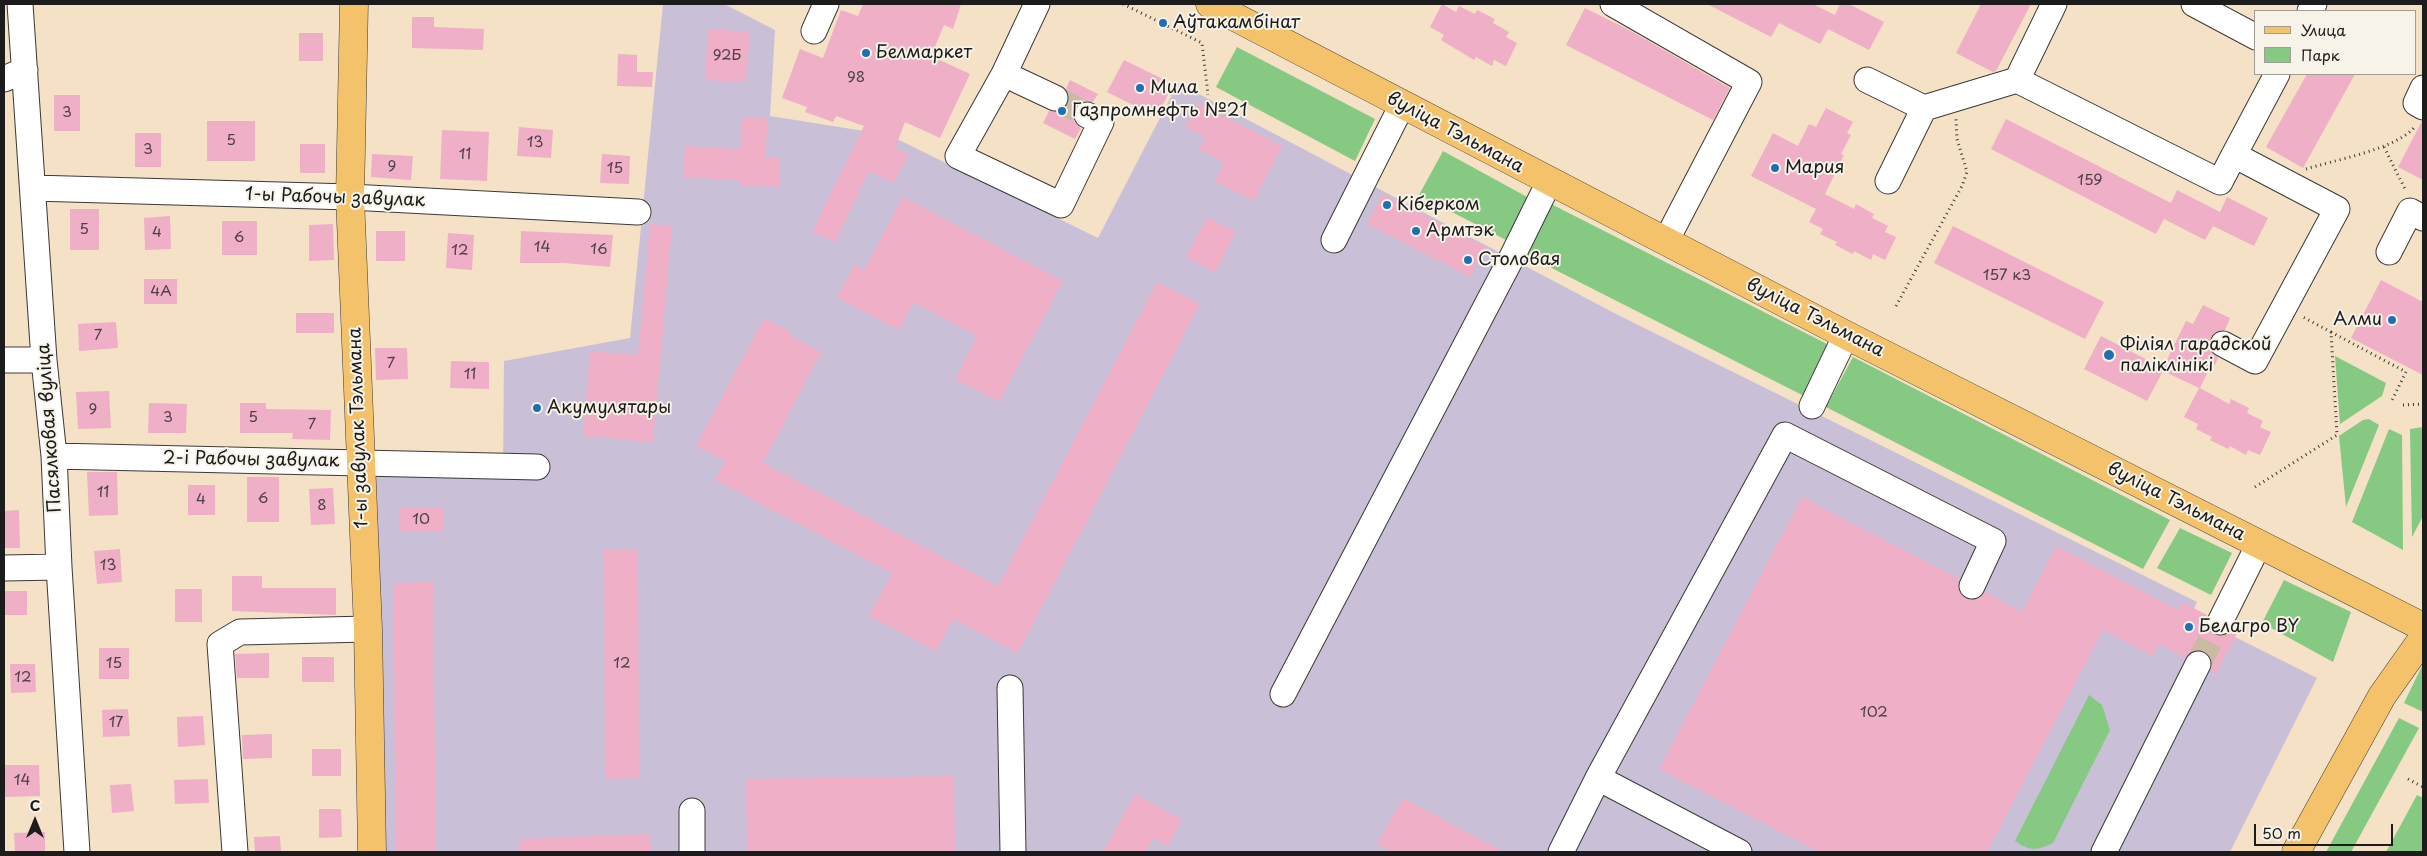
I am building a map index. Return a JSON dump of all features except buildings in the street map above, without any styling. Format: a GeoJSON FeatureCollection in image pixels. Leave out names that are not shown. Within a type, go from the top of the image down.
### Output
{"type":"FeatureCollection","features":[{"type":"Feature","properties":{"kind":"main road","name":"1-ы завулак Тэльмана"},"geometry":{"type":"LineString","coordinates":[[354,4],[350,197],[368,629],[372,852]]}},
{"type":"Feature","properties":{"kind":"main road","name":"вуліца Тэльмана"},"geometry":{"type":"LineString","coordinates":[[1210,4],[1846,335],[2423,627]]}},
{"type":"Feature","properties":{"kind":"main road"},"geometry":{"type":"LineString","coordinates":[[2296,852],[2382,696],[2423,638]]}},
{"type":"Feature","properties":{"kind":"street","name":"Пасялковая вуліца"},"geometry":{"type":"LineString","coordinates":[[20,4],[14,74],[33,188],[44,360],[54,456],[77,852]]}},
{"type":"Feature","properties":{"kind":"street"},"geometry":{"type":"LineString","coordinates":[[814,31],[826,4]]}},
{"type":"Feature","properties":{"kind":"street"},"geometry":{"type":"LineString","coordinates":[[1037,4],[1004,74],[958,156],[1061,206],[1101,122],[1087,116]]}},
{"type":"Feature","properties":{"kind":"street"},"geometry":{"type":"LineString","coordinates":[[1613,4],[1749,82],[1666,241]]}},
{"type":"Feature","properties":{"kind":"street"},"geometry":{"type":"LineString","coordinates":[[2017,80],[2054,4]]}},
{"type":"Feature","properties":{"kind":"street"},"geometry":{"type":"LineString","coordinates":[[2194,4],[2254,36]]}},
{"type":"Feature","properties":{"kind":"street"},"geometry":{"type":"LineString","coordinates":[[1004,74],[1055,98]]}},
{"type":"Feature","properties":{"kind":"street"},"geometry":{"type":"LineString","coordinates":[[1867,80],[1924,108],[2017,80],[2220,182],[2276,75]]}},
{"type":"Feature","properties":{"kind":"street"},"geometry":{"type":"LineString","coordinates":[[2421,113],[2416,103],[2423,88]]}},
{"type":"Feature","properties":{"kind":"street"},"geometry":{"type":"LineString","coordinates":[[1334,240],[1402,105]]}},
{"type":"Feature","properties":{"kind":"street"},"geometry":{"type":"LineString","coordinates":[[1888,181],[1924,108]]}},
{"type":"Feature","properties":{"kind":"street"},"geometry":{"type":"LineString","coordinates":[[2223,344],[2255,362],[2337,209],[2234,155]]}},
{"type":"Feature","properties":{"kind":"street"},"geometry":{"type":"LineString","coordinates":[[1282,694],[1513,255],[1549,182]]}},
{"type":"Feature","properties":{"kind":"street","name":"1-ы Рабочы завулак"},"geometry":{"type":"LineString","coordinates":[[33,188],[350,197],[638,212]]}},
{"type":"Feature","properties":{"kind":"street"},"geometry":{"type":"LineString","coordinates":[[2389,252],[2410,211],[2423,218]]}},
{"type":"Feature","properties":{"kind":"street"},"geometry":{"type":"LineString","coordinates":[[1812,406],[1846,335]]}},
{"type":"Feature","properties":{"kind":"street"},"geometry":{"type":"LineString","coordinates":[[4,360],[44,360]]}},
{"type":"Feature","properties":{"kind":"street"},"geometry":{"type":"LineString","coordinates":[[1561,852],[1598,778],[1784,435],[1994,541],[1972,586]]}},
{"type":"Feature","properties":{"kind":"street","name":"2-і Рабочы завулак"},"geometry":{"type":"LineString","coordinates":[[54,456],[537,467]]}},
{"type":"Feature","properties":{"kind":"street"},"geometry":{"type":"LineString","coordinates":[[2220,622],[2259,544]]}},
{"type":"Feature","properties":{"kind":"street"},"geometry":{"type":"LineString","coordinates":[[4,568],[59,567]]}},
{"type":"Feature","properties":{"kind":"street"},"geometry":{"type":"LineString","coordinates":[[235,852],[220,644],[240,632],[368,629]]}},
{"type":"Feature","properties":{"kind":"street"},"geometry":{"type":"LineString","coordinates":[[2104,852],[2198,664]]}},
{"type":"Feature","properties":{"kind":"street"},"geometry":{"type":"LineString","coordinates":[[1010,688],[1013,852]]}},
{"type":"Feature","properties":{"kind":"street"},"geometry":{"type":"LineString","coordinates":[[1598,778],[1739,852]]}},
{"type":"Feature","properties":{"kind":"street"},"geometry":{"type":"LineString","coordinates":[[692,811],[692,852]]}},
{"type":"Feature","properties":{"kind":"path"},"geometry":{"type":"LineString","coordinates":[[1123,4],[1202,43],[1208,95]]}},
{"type":"Feature","properties":{"kind":"path"},"geometry":{"type":"LineString","coordinates":[[1896,306],[1967,172],[1957,139],[1954,99]]}},
{"type":"Feature","properties":{"kind":"path"},"geometry":{"type":"LineString","coordinates":[[2305,169],[2384,147],[2412,131],[2421,113]]}},
{"type":"Feature","properties":{"kind":"path"},"geometry":{"type":"LineString","coordinates":[[2384,147],[2407,192]]}},
{"type":"Feature","properties":{"kind":"path"},"geometry":{"type":"LineString","coordinates":[[2284,308],[2406,372],[2392,400]]}},
{"type":"Feature","properties":{"kind":"path"},"geometry":{"type":"LineString","coordinates":[[2255,487],[2337,435],[2331,332]]}},
{"type":"Feature","properties":{"kind":"path"},"geometry":{"type":"LineString","coordinates":[[2403,405],[2423,404]]}},
{"type":"Feature","properties":{"kind":"path"},"geometry":{"type":"LineString","coordinates":[[2408,779],[2423,787]]}},
{"type":"Feature","properties":{"kind":"shaded area"},"geometry":{"type":"Polygon","coordinates":[[[663,4],[724,4],[775,30],[770,116],[889,135],[1098,238],[1178,83],[1618,315],[2197,602],[2191,615],[2317,678],[2230,852],[379,852],[373,472],[503,475],[504,361],[630,338],[663,4]]]}},
{"type":"Feature","properties":{"kind":"green space"},"geometry":{"type":"Polygon","coordinates":[[[1237,47],[1375,119],[1355,161],[1216,87],[1237,47]]]}},
{"type":"Feature","properties":{"kind":"green space"},"geometry":{"type":"Polygon","coordinates":[[[1443,151],[1529,198],[1508,241],[1419,195],[1443,151]]]}},
{"type":"Feature","properties":{"kind":"green space"},"geometry":{"type":"Polygon","coordinates":[[[1551,204],[1829,345],[1804,396],[1526,255],[1551,204]]]}},
{"type":"Feature","properties":{"kind":"green space"},"geometry":{"type":"Polygon","coordinates":[[[2335,356],[2386,383],[2382,396],[2340,424],[2335,356]]]}},
{"type":"Feature","properties":{"kind":"green space"},"geometry":{"type":"Polygon","coordinates":[[[1853,357],[2170,520],[2143,569],[1826,407],[1853,357]]]}},
{"type":"Feature","properties":{"kind":"green space"},"geometry":{"type":"Polygon","coordinates":[[[2369,419],[2379,425],[2346,507],[2339,436],[2363,420],[2369,419]]]}},
{"type":"Feature","properties":{"kind":"green space"},"geometry":{"type":"Polygon","coordinates":[[[2423,427],[2423,516],[2412,537],[2410,429],[2423,427]]]}},
{"type":"Feature","properties":{"kind":"green space"},"geometry":{"type":"Polygon","coordinates":[[[2389,429],[2402,435],[2403,550],[2352,522],[2389,429]]]}},
{"type":"Feature","properties":{"kind":"green space"},"geometry":{"type":"Polygon","coordinates":[[[2180,528],[2232,553],[2211,595],[2157,568],[2180,528]]]}},
{"type":"Feature","properties":{"kind":"green space"},"geometry":{"type":"Polygon","coordinates":[[[2284,580],[2351,612],[2333,662],[2262,623],[2284,580]]]}},
{"type":"Feature","properties":{"kind":"green space"},"geometry":{"type":"Polygon","coordinates":[[[2423,664],[2423,712],[2404,703],[2423,664]]]}},
{"type":"Feature","properties":{"kind":"green space"},"geometry":{"type":"Polygon","coordinates":[[[2089,695],[2102,705],[2110,730],[2053,843],[2038,849],[2025,847],[2015,841],[2089,695]]]}},
{"type":"Feature","properties":{"kind":"green space"},"geometry":{"type":"Polygon","coordinates":[[[2399,718],[2419,728],[2351,852],[2326,852],[2399,718]]]}},
{"type":"Feature","properties":{"kind":"green space"},"geometry":{"type":"Polygon","coordinates":[[[2417,795],[2423,798],[2423,852],[2386,852],[2417,795]]]}},
{"type":"Feature","properties":{"kind":"tunnel"},"geometry":{"type":"LineString","coordinates":[[1055,98],[1087,115]]}},
{"type":"Feature","properties":{"kind":"tunnel"},"geometry":{"type":"LineString","coordinates":[[2198,664],[2220,622]]}},
{"type":"Feature","properties":{"kind":"place","name":"Аўтакамбінат"},"geometry":{"type":"Point","coordinates":[1163,23]}},
{"type":"Feature","properties":{"kind":"place","name":"Белмаркет"},"geometry":{"type":"Point","coordinates":[866,53]}},
{"type":"Feature","properties":{"kind":"place","name":"Мила"},"geometry":{"type":"Point","coordinates":[1140,88]}},
{"type":"Feature","properties":{"kind":"place","name":"Газпромнефть №21"},"geometry":{"type":"Point","coordinates":[1062,111]}},
{"type":"Feature","properties":{"kind":"place","name":"Мария"},"geometry":{"type":"Point","coordinates":[1775,168]}},
{"type":"Feature","properties":{"kind":"place","name":"Кіберком"},"geometry":{"type":"Point","coordinates":[1387,205]}},
{"type":"Feature","properties":{"kind":"place","name":"Армтэк"},"geometry":{"type":"Point","coordinates":[1416,231]}},
{"type":"Feature","properties":{"kind":"place","name":"Столовая"},"geometry":{"type":"Point","coordinates":[1468,260]}},
{"type":"Feature","properties":{"kind":"place","name":"Алми"},"geometry":{"type":"Point","coordinates":[2392,320]}},
{"type":"Feature","properties":{"kind":"place","name":"Філіял гарадской паліклінікі"},"geometry":{"type":"Point","coordinates":[2109,355]}},
{"type":"Feature","properties":{"kind":"place","name":"Акумулятары"},"geometry":{"type":"Point","coordinates":[537,408]}},
{"type":"Feature","properties":{"kind":"place","name":"Белагро BY"},"geometry":{"type":"Point","coordinates":[2189,627]}}]}
